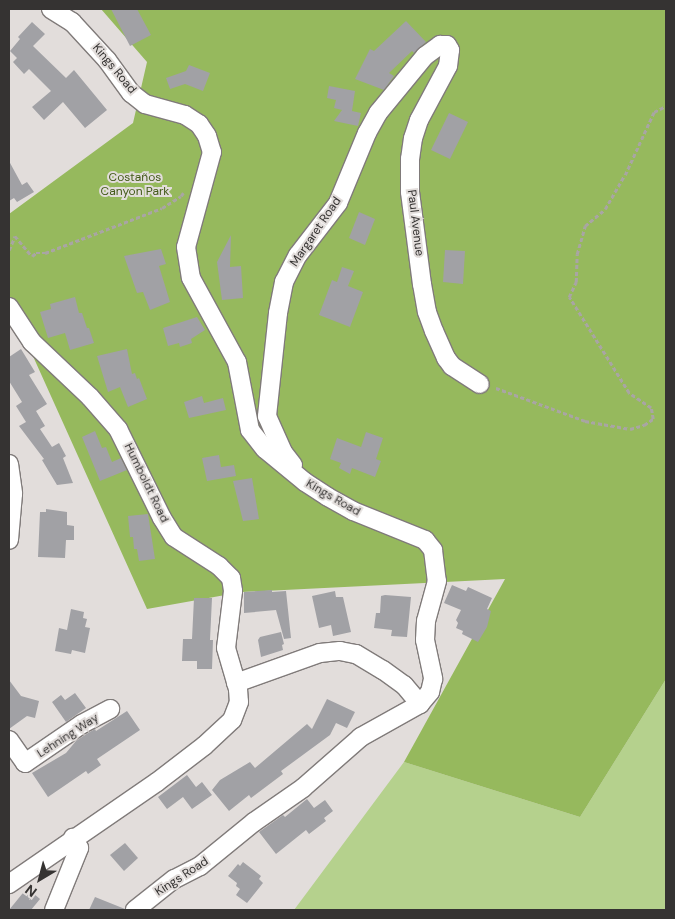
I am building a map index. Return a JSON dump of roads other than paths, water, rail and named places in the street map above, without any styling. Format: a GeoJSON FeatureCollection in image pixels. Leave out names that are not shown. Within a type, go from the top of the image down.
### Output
{"type":"FeatureCollection","features":[{"type":"Feature","properties":{"kind":"street","name":"Kings Road"},"geometry":{"type":"LineString","coordinates":[[51,9],[72,22],[108,60],[131,93],[145,104],[186,115],[199,124],[207,136],[212,152],[186,247],[191,278],[238,362],[250,430],[265,449],[305,482],[353,511],[425,540],[433,550],[437,581],[426,621],[425,640],[433,679],[430,692],[420,704],[361,738],[303,788],[254,822],[200,866],[174,880],[135,910]]}},
{"type":"Feature","properties":{"kind":"street","name":"Margaret Road"},"geometry":{"type":"LineString","coordinates":[[305,482],[283,452],[268,416],[276,332],[284,282],[298,255],[338,204],[369,127],[378,113],[425,56],[440,45],[447,45],[450,50]]}},
{"type":"Feature","properties":{"kind":"street","name":"Paul Avenue"},"geometry":{"type":"LineString","coordinates":[[450,50],[448,66],[419,120],[413,138],[410,158],[410,192],[422,284],[434,331],[446,358],[452,366],[480,384]]}},
{"type":"Feature","properties":{"kind":"street","name":"Humboldt Road"},"geometry":{"type":"LineString","coordinates":[[9,307],[32,342],[90,397],[118,429],[162,518],[174,537],[219,566],[231,578],[233,591],[226,648],[238,689],[237,712],[226,727],[156,782],[9,884]]}},
{"type":"Feature","properties":{"kind":"street"},"geometry":{"type":"LineString","coordinates":[[9,464],[13,494],[9,540]]}},
{"type":"Feature","properties":{"kind":"street"},"geometry":{"type":"LineString","coordinates":[[236,683],[320,654],[340,651],[356,654],[383,670],[404,685],[420,704]]}},
{"type":"Feature","properties":{"kind":"street","name":"Lehning Way"},"geometry":{"type":"LineString","coordinates":[[9,740],[26,763],[82,724],[110,709]]}},
{"type":"Feature","properties":{"kind":"street"},"geometry":{"type":"LineString","coordinates":[[54,910],[79,848],[73,838]]}},
{"type":"Feature","properties":{"kind":"park label","name":"Costaños Canyon Park"},"geometry":{"type":"Point","coordinates":[135,185]}}]}
